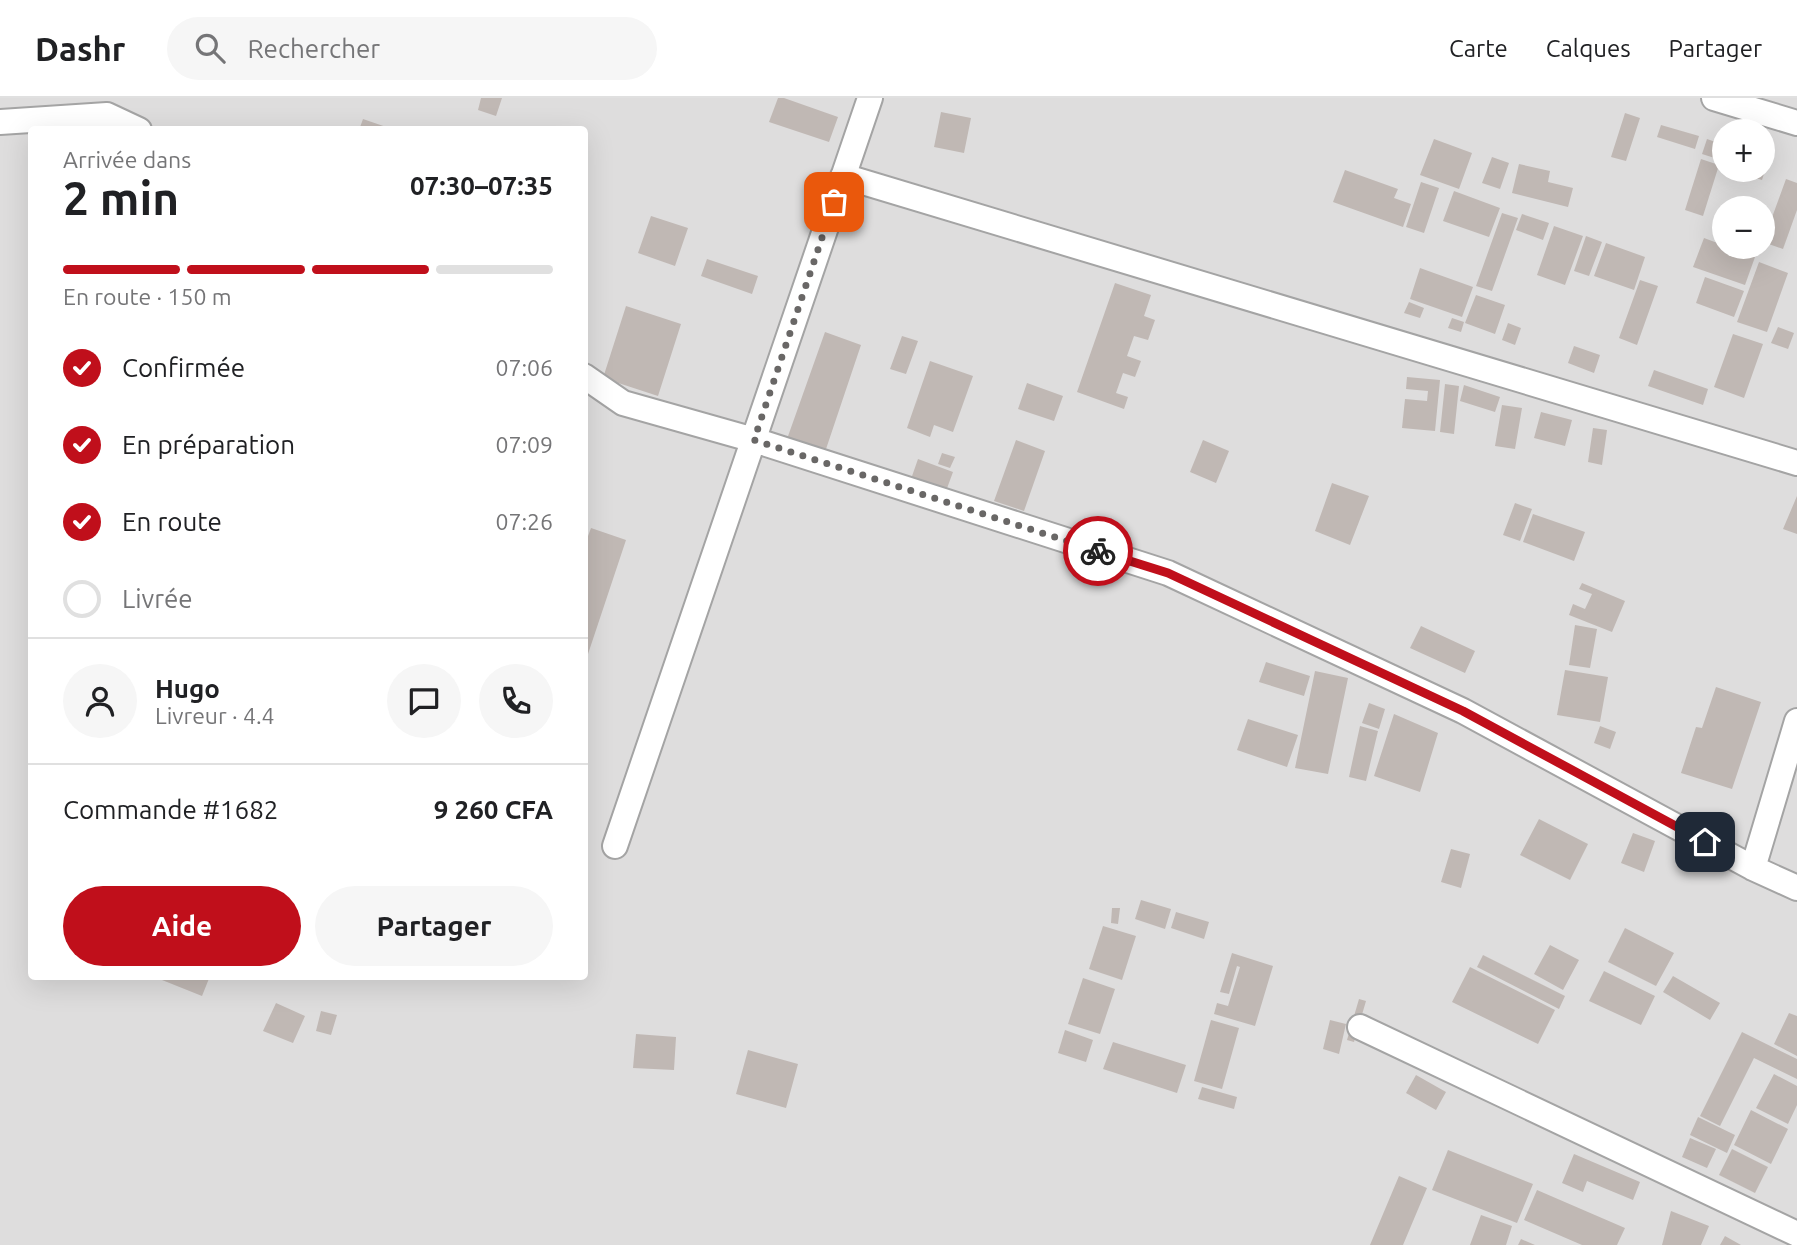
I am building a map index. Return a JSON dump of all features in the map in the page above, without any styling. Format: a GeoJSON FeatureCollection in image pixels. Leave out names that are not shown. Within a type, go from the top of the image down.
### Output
{"type":"FeatureCollection","features":[{"type":"Feature","properties":{"kind":"street"},"geometry":{"type":"LineString","coordinates":[[615,846],[870,98]]}},
{"type":"Feature","properties":{"kind":"street"},"geometry":{"type":"LineString","coordinates":[[1714,98],[1797,123]]}},
{"type":"Feature","properties":{"kind":"street"},"geometry":{"type":"LineString","coordinates":[[0,122],[107,115],[130,126]]}},
{"type":"Feature","properties":{"kind":"street"},"geometry":{"type":"LineString","coordinates":[[843,176],[1797,463]]}},
{"type":"Feature","properties":{"kind":"street"},"geometry":{"type":"LineString","coordinates":[[588,379],[622,403],[754,440],[1168,573],[1463,711],[1753,868],[1797,888]]}},
{"type":"Feature","properties":{"kind":"street"},"geometry":{"type":"LineString","coordinates":[[1753,868],[1797,721]]}},
{"type":"Feature","properties":{"kind":"street"},"geometry":{"type":"LineString","coordinates":[[1360,1027],[1797,1234]]}},
{"type":"Feature","properties":{"kind":"shaded area"},"geometry":{"type":"Polygon","coordinates":[[[0,98],[1797,98],[1797,1245],[0,1245],[0,98]]]}},
{"type":"Feature","properties":{"kind":"building"},"geometry":{"type":"Polygon","coordinates":[[[481,98],[502,98],[496,116],[478,110],[481,98]]]}},
{"type":"Feature","properties":{"kind":"building"},"geometry":{"type":"Polygon","coordinates":[[[778,98],[838,117],[829,142],[769,122],[778,98]]]}},
{"type":"Feature","properties":{"kind":"building"},"geometry":{"type":"Polygon","coordinates":[[[941,112],[971,118],[964,153],[934,147],[941,112]]]}},
{"type":"Feature","properties":{"kind":"building"},"geometry":{"type":"Polygon","coordinates":[[[1625,113],[1640,118],[1626,161],[1611,157],[1625,113]]]}},
{"type":"Feature","properties":{"kind":"building"},"geometry":{"type":"Polygon","coordinates":[[[363,119],[383,126],[360,126],[363,119]]]}},
{"type":"Feature","properties":{"kind":"building"},"geometry":{"type":"Polygon","coordinates":[[[1661,125],[1699,136],[1695,149],[1657,137],[1661,125]]]}},
{"type":"Feature","properties":{"kind":"building"},"geometry":{"type":"Polygon","coordinates":[[[1434,139],[1472,153],[1459,189],[1420,175],[1434,139]]]}},
{"type":"Feature","properties":{"kind":"building"},"geometry":{"type":"Polygon","coordinates":[[[1707,139],[1712,141],[1712,157],[1702,154],[1707,139]]]}},
{"type":"Feature","properties":{"kind":"building"},"geometry":{"type":"Polygon","coordinates":[[[1492,157],[1509,163],[1500,189],[1482,183],[1492,157]]]}},
{"type":"Feature","properties":{"kind":"building"},"geometry":{"type":"Polygon","coordinates":[[[1701,159],[1712,163],[1714,182],[1703,216],[1685,210],[1701,159]]]}},
{"type":"Feature","properties":{"kind":"building"},"geometry":{"type":"Polygon","coordinates":[[[1519,164],[1550,171],[1548,182],[1573,188],[1568,207],[1512,193],[1519,164]]]}},
{"type":"Feature","properties":{"kind":"building"},"geometry":{"type":"Polygon","coordinates":[[[1345,170],[1398,189],[1394,198],[1411,204],[1403,227],[1333,202],[1345,170]]]}},
{"type":"Feature","properties":{"kind":"building"},"geometry":{"type":"Polygon","coordinates":[[[1786,179],[1797,183],[1797,210],[1783,249],[1775,246],[1775,209],[1786,179]]]}},
{"type":"Feature","properties":{"kind":"building"},"geometry":{"type":"Polygon","coordinates":[[[1421,182],[1439,188],[1424,233],[1406,227],[1421,182]]]}},
{"type":"Feature","properties":{"kind":"building"},"geometry":{"type":"Polygon","coordinates":[[[1454,191],[1500,208],[1489,237],[1443,221],[1454,191]]]}},
{"type":"Feature","properties":{"kind":"building"},"geometry":{"type":"Polygon","coordinates":[[[1502,213],[1518,218],[1492,291],[1476,286],[1502,213]]]}},
{"type":"Feature","properties":{"kind":"building"},"geometry":{"type":"Polygon","coordinates":[[[1522,214],[1549,223],[1543,240],[1516,230],[1522,214]]]}},
{"type":"Feature","properties":{"kind":"building"},"geometry":{"type":"Polygon","coordinates":[[[651,216],[688,228],[675,266],[638,253],[651,216]]]}},
{"type":"Feature","properties":{"kind":"building"},"geometry":{"type":"Polygon","coordinates":[[[1554,226],[1583,236],[1565,285],[1537,275],[1554,226]]]}},
{"type":"Feature","properties":{"kind":"building"},"geometry":{"type":"Polygon","coordinates":[[[1586,236],[1602,242],[1589,276],[1574,271],[1586,236]]]}},
{"type":"Feature","properties":{"kind":"building"},"geometry":{"type":"Polygon","coordinates":[[[1704,238],[1712,241],[1712,259],[1754,259],[1745,285],[1693,267],[1704,238]]]}},
{"type":"Feature","properties":{"kind":"building"},"geometry":{"type":"Polygon","coordinates":[[[1606,243],[1645,257],[1634,290],[1594,276],[1606,243]]]}},
{"type":"Feature","properties":{"kind":"building"},"geometry":{"type":"Polygon","coordinates":[[[707,259],[758,276],[752,294],[701,276],[707,259]]]}},
{"type":"Feature","properties":{"kind":"building"},"geometry":{"type":"Polygon","coordinates":[[[1759,262],[1788,273],[1767,332],[1737,322],[1759,262]]]}},
{"type":"Feature","properties":{"kind":"building"},"geometry":{"type":"Polygon","coordinates":[[[1420,268],[1473,287],[1462,317],[1410,299],[1420,268]]]}},
{"type":"Feature","properties":{"kind":"building"},"geometry":{"type":"Polygon","coordinates":[[[1705,277],[1744,291],[1734,317],[1696,303],[1705,277]]]}},
{"type":"Feature","properties":{"kind":"building"},"geometry":{"type":"Polygon","coordinates":[[[1640,280],[1658,286],[1637,345],[1619,338],[1640,280]]]}},
{"type":"Feature","properties":{"kind":"building"},"geometry":{"type":"Polygon","coordinates":[[[1115,283],[1151,295],[1144,316],[1155,320],[1148,340],[1134,336],[1127,356],[1141,361],[1135,377],[1123,373],[1116,393],[1128,397],[1124,409],[1077,392],[1115,283]]]}},
{"type":"Feature","properties":{"kind":"building"},"geometry":{"type":"Polygon","coordinates":[[[1476,295],[1505,305],[1495,334],[1465,323],[1476,295]]]}},
{"type":"Feature","properties":{"kind":"building"},"geometry":{"type":"Polygon","coordinates":[[[1409,302],[1424,308],[1420,318],[1404,313],[1409,302]]]}},
{"type":"Feature","properties":{"kind":"building"},"geometry":{"type":"Polygon","coordinates":[[[626,306],[681,324],[658,396],[603,378],[626,306]]]}},
{"type":"Feature","properties":{"kind":"building"},"geometry":{"type":"Polygon","coordinates":[[[1452,318],[1464,322],[1461,332],[1448,328],[1452,318]]]}},
{"type":"Feature","properties":{"kind":"building"},"geometry":{"type":"Polygon","coordinates":[[[1508,323],[1521,328],[1515,345],[1502,340],[1508,323]]]}},
{"type":"Feature","properties":{"kind":"building"},"geometry":{"type":"Polygon","coordinates":[[[1778,327],[1794,333],[1788,349],[1771,343],[1778,327]]]}},
{"type":"Feature","properties":{"kind":"building"},"geometry":{"type":"Polygon","coordinates":[[[825,332],[861,345],[825,452],[787,439],[825,332]]]}},
{"type":"Feature","properties":{"kind":"building"},"geometry":{"type":"Polygon","coordinates":[[[1733,334],[1763,344],[1744,398],[1714,387],[1733,334]]]}},
{"type":"Feature","properties":{"kind":"building"},"geometry":{"type":"Polygon","coordinates":[[[902,336],[918,341],[906,374],[890,369],[902,336]]]}},
{"type":"Feature","properties":{"kind":"building"},"geometry":{"type":"Polygon","coordinates":[[[1574,346],[1600,355],[1594,373],[1568,363],[1574,346]]]}},
{"type":"Feature","properties":{"kind":"building"},"geometry":{"type":"Polygon","coordinates":[[[930,361],[973,376],[953,432],[934,425],[930,437],[907,428],[930,361]]]}},
{"type":"Feature","properties":{"kind":"building"},"geometry":{"type":"Polygon","coordinates":[[[1654,370],[1708,389],[1703,405],[1648,386],[1654,370]]]}},
{"type":"Feature","properties":{"kind":"building"},"geometry":{"type":"Polygon","coordinates":[[[1407,377],[1440,380],[1435,431],[1402,428],[1405,399],[1427,401],[1428,391],[1406,389],[1407,377]]]}},
{"type":"Feature","properties":{"kind":"building"},"geometry":{"type":"Polygon","coordinates":[[[1027,383],[1063,396],[1054,421],[1018,409],[1027,383]]]}},
{"type":"Feature","properties":{"kind":"building"},"geometry":{"type":"Polygon","coordinates":[[[1445,384],[1459,386],[1454,434],[1440,432],[1445,384]]]}},
{"type":"Feature","properties":{"kind":"building"},"geometry":{"type":"Polygon","coordinates":[[[1464,385],[1500,397],[1495,412],[1460,401],[1464,385]]]}},
{"type":"Feature","properties":{"kind":"building"},"geometry":{"type":"Polygon","coordinates":[[[1502,405],[1522,408],[1515,449],[1495,446],[1502,405]]]}},
{"type":"Feature","properties":{"kind":"building"},"geometry":{"type":"Polygon","coordinates":[[[1541,412],[1572,420],[1565,446],[1534,438],[1541,412]]]}},
{"type":"Feature","properties":{"kind":"building"},"geometry":{"type":"Polygon","coordinates":[[[1593,428],[1607,430],[1602,465],[1588,462],[1593,428]]]}},
{"type":"Feature","properties":{"kind":"building"},"geometry":{"type":"Polygon","coordinates":[[[1016,440],[1045,451],[1024,511],[994,501],[1016,440]]]}},
{"type":"Feature","properties":{"kind":"building"},"geometry":{"type":"Polygon","coordinates":[[[1203,440],[1229,451],[1216,483],[1190,472],[1203,440]]]}},
{"type":"Feature","properties":{"kind":"building"},"geometry":{"type":"Polygon","coordinates":[[[942,453],[955,457],[950,468],[938,464],[942,453]]]}},
{"type":"Feature","properties":{"kind":"building"},"geometry":{"type":"Polygon","coordinates":[[[918,459],[953,472],[946,491],[911,479],[918,459]]]}},
{"type":"Feature","properties":{"kind":"building"},"geometry":{"type":"Polygon","coordinates":[[[1332,483],[1369,496],[1350,545],[1315,531],[1332,483]]]}},
{"type":"Feature","properties":{"kind":"building"},"geometry":{"type":"Polygon","coordinates":[[[1797,496],[1797,534],[1783,529],[1797,496]]]}},
{"type":"Feature","properties":{"kind":"building"},"geometry":{"type":"Polygon","coordinates":[[[1515,503],[1532,509],[1520,541],[1503,535],[1515,503]]]}},
{"type":"Feature","properties":{"kind":"building"},"geometry":{"type":"Polygon","coordinates":[[[1533,514],[1585,532],[1574,561],[1523,542],[1533,514]]]}},
{"type":"Feature","properties":{"kind":"building"},"geometry":{"type":"Polygon","coordinates":[[[591,528],[626,540],[588,654],[588,536],[591,528]]]}},
{"type":"Feature","properties":{"kind":"building"},"geometry":{"type":"Polygon","coordinates":[[[1582,583],[1625,601],[1612,632],[1569,615],[1573,604],[1585,609],[1592,594],[1579,589],[1582,583]]]}},
{"type":"Feature","properties":{"kind":"building"},"geometry":{"type":"Polygon","coordinates":[[[1575,625],[1597,629],[1590,668],[1569,665],[1575,625]]]}},
{"type":"Feature","properties":{"kind":"building"},"geometry":{"type":"Polygon","coordinates":[[[1421,626],[1475,651],[1465,673],[1410,648],[1421,626]]]}},
{"type":"Feature","properties":{"kind":"building"},"geometry":{"type":"Polygon","coordinates":[[[1266,662],[1310,676],[1304,696],[1259,682],[1266,662]]]}},
{"type":"Feature","properties":{"kind":"building"},"geometry":{"type":"Polygon","coordinates":[[[1565,670],[1608,677],[1600,722],[1557,715],[1565,670]]]}},
{"type":"Feature","properties":{"kind":"building"},"geometry":{"type":"Polygon","coordinates":[[[1315,671],[1348,678],[1328,774],[1295,768],[1315,671]]]}},
{"type":"Feature","properties":{"kind":"building"},"geometry":{"type":"Polygon","coordinates":[[[1716,687],[1761,702],[1732,789],[1681,773],[1696,727],[1702,728],[1716,687]]]}},
{"type":"Feature","properties":{"kind":"building"},"geometry":{"type":"Polygon","coordinates":[[[1369,703],[1385,709],[1379,729],[1362,723],[1369,703]]]}},
{"type":"Feature","properties":{"kind":"building"},"geometry":{"type":"Polygon","coordinates":[[[1394,714],[1438,733],[1420,792],[1374,776],[1394,714]]]}},
{"type":"Feature","properties":{"kind":"building"},"geometry":{"type":"Polygon","coordinates":[[[1248,719],[1298,735],[1287,767],[1237,750],[1248,719]]]}},
{"type":"Feature","properties":{"kind":"building"},"geometry":{"type":"Polygon","coordinates":[[[1360,726],[1378,731],[1366,781],[1349,777],[1360,726]]]}},
{"type":"Feature","properties":{"kind":"building"},"geometry":{"type":"Polygon","coordinates":[[[1600,726],[1616,732],[1610,749],[1594,743],[1600,726]]]}},
{"type":"Feature","properties":{"kind":"building"},"geometry":{"type":"Polygon","coordinates":[[[1539,819],[1588,844],[1570,880],[1520,855],[1539,819]]]}},
{"type":"Feature","properties":{"kind":"building"},"geometry":{"type":"Polygon","coordinates":[[[1633,833],[1655,841],[1644,872],[1621,863],[1633,833]]]}},
{"type":"Feature","properties":{"kind":"building"},"geometry":{"type":"Polygon","coordinates":[[[1451,849],[1470,854],[1461,888],[1441,882],[1451,849]]]}},
{"type":"Feature","properties":{"kind":"building"},"geometry":{"type":"Polygon","coordinates":[[[1141,900],[1171,909],[1165,929],[1135,919],[1141,900]]]}},
{"type":"Feature","properties":{"kind":"building"},"geometry":{"type":"Polygon","coordinates":[[[1112,908],[1120,908],[1118,924],[1111,923],[1112,908]]]}},
{"type":"Feature","properties":{"kind":"building"},"geometry":{"type":"Polygon","coordinates":[[[1176,912],[1209,922],[1204,939],[1171,928],[1176,912]]]}},
{"type":"Feature","properties":{"kind":"building"},"geometry":{"type":"Polygon","coordinates":[[[1103,926],[1136,936],[1122,980],[1089,969],[1103,926]]]}},
{"type":"Feature","properties":{"kind":"building"},"geometry":{"type":"Polygon","coordinates":[[[1625,928],[1674,953],[1656,986],[1608,962],[1625,928]]]}},
{"type":"Feature","properties":{"kind":"building"},"geometry":{"type":"Polygon","coordinates":[[[1550,945],[1579,960],[1563,990],[1534,974],[1550,945]]]}},
{"type":"Feature","properties":{"kind":"building"},"geometry":{"type":"Polygon","coordinates":[[[1232,953],[1273,966],[1255,1026],[1214,1014],[1217,1003],[1228,1006],[1240,967],[1237,966],[1229,994],[1220,992],[1232,953]]]}},
{"type":"Feature","properties":{"kind":"building"},"geometry":{"type":"Polygon","coordinates":[[[1483,955],[1565,996],[1559,1009],[1477,967],[1483,955]]]}},
{"type":"Feature","properties":{"kind":"building"},"geometry":{"type":"Polygon","coordinates":[[[1470,967],[1555,1010],[1538,1044],[1452,1002],[1470,967]]]}},
{"type":"Feature","properties":{"kind":"building"},"geometry":{"type":"Polygon","coordinates":[[[1604,971],[1655,996],[1641,1025],[1589,1001],[1604,971]]]}},
{"type":"Feature","properties":{"kind":"building"},"geometry":{"type":"Polygon","coordinates":[[[1673,976],[1720,1003],[1710,1020],[1663,992],[1673,976]]]}},
{"type":"Feature","properties":{"kind":"building"},"geometry":{"type":"Polygon","coordinates":[[[1083,978],[1115,989],[1100,1034],[1068,1024],[1083,978]]]}},
{"type":"Feature","properties":{"kind":"building"},"geometry":{"type":"Polygon","coordinates":[[[162,980],[208,980],[202,996],[162,980]]]}},
{"type":"Feature","properties":{"kind":"building"},"geometry":{"type":"Polygon","coordinates":[[[1359,999],[1366,1001],[1354,1042],[1347,1040],[1359,999]]]}},
{"type":"Feature","properties":{"kind":"building"},"geometry":{"type":"Polygon","coordinates":[[[276,1003],[305,1016],[293,1043],[263,1031],[276,1003]]]}},
{"type":"Feature","properties":{"kind":"building"},"geometry":{"type":"Polygon","coordinates":[[[321,1011],[337,1015],[331,1035],[316,1031],[321,1011]]]}},
{"type":"Feature","properties":{"kind":"building"},"geometry":{"type":"Polygon","coordinates":[[[1789,1013],[1797,1016],[1797,1056],[1774,1044],[1789,1013]]]}},
{"type":"Feature","properties":{"kind":"building"},"geometry":{"type":"Polygon","coordinates":[[[1211,1020],[1239,1028],[1222,1089],[1194,1081],[1211,1020]]]}},
{"type":"Feature","properties":{"kind":"building"},"geometry":{"type":"Polygon","coordinates":[[[1330,1020],[1346,1024],[1339,1054],[1323,1049],[1330,1020]]]}},
{"type":"Feature","properties":{"kind":"building"},"geometry":{"type":"Polygon","coordinates":[[[1065,1030],[1093,1040],[1086,1062],[1058,1053],[1065,1030]]]}},
{"type":"Feature","properties":{"kind":"building"},"geometry":{"type":"Polygon","coordinates":[[[1742,1032],[1797,1059],[1797,1079],[1754,1058],[1720,1126],[1700,1116],[1742,1032]]]}},
{"type":"Feature","properties":{"kind":"building"},"geometry":{"type":"Polygon","coordinates":[[[636,1034],[676,1037],[674,1070],[633,1068],[636,1034]]]}},
{"type":"Feature","properties":{"kind":"building"},"geometry":{"type":"Polygon","coordinates":[[[1113,1042],[1186,1065],[1177,1093],[1103,1069],[1113,1042]]]}},
{"type":"Feature","properties":{"kind":"building"},"geometry":{"type":"Polygon","coordinates":[[[748,1050],[798,1064],[786,1108],[736,1094],[748,1050]]]}},
{"type":"Feature","properties":{"kind":"building"},"geometry":{"type":"Polygon","coordinates":[[[1774,1074],[1797,1086],[1797,1105],[1788,1124],[1756,1108],[1774,1074]]]}},
{"type":"Feature","properties":{"kind":"building"},"geometry":{"type":"Polygon","coordinates":[[[1416,1075],[1446,1092],[1436,1110],[1406,1093],[1416,1075]]]}},
{"type":"Feature","properties":{"kind":"building"},"geometry":{"type":"Polygon","coordinates":[[[1202,1087],[1237,1097],[1234,1109],[1198,1099],[1202,1087]]]}},
{"type":"Feature","properties":{"kind":"building"},"geometry":{"type":"Polygon","coordinates":[[[1751,1110],[1788,1129],[1771,1164],[1734,1145],[1751,1110]]]}},
{"type":"Feature","properties":{"kind":"building"},"geometry":{"type":"Polygon","coordinates":[[[1698,1117],[1735,1135],[1727,1153],[1690,1135],[1698,1117]]]}},
{"type":"Feature","properties":{"kind":"building"},"geometry":{"type":"Polygon","coordinates":[[[1690,1138],[1716,1149],[1707,1168],[1682,1157],[1690,1138]]]}},
{"type":"Feature","properties":{"kind":"building"},"geometry":{"type":"Polygon","coordinates":[[[1732,1149],[1768,1167],[1755,1193],[1719,1175],[1732,1149]]]}},
{"type":"Feature","properties":{"kind":"building"},"geometry":{"type":"Polygon","coordinates":[[[1448,1150],[1533,1184],[1517,1223],[1432,1190],[1448,1150]]]}},
{"type":"Feature","properties":{"kind":"building"},"geometry":{"type":"Polygon","coordinates":[[[1574,1154],[1640,1182],[1633,1200],[1587,1181],[1583,1192],[1562,1183],[1574,1154]]]}},
{"type":"Feature","properties":{"kind":"building"},"geometry":{"type":"Polygon","coordinates":[[[1399,1176],[1427,1188],[1403,1245],[1370,1245],[1399,1176]]]}},
{"type":"Feature","properties":{"kind":"building"},"geometry":{"type":"Polygon","coordinates":[[[1537,1190],[1625,1228],[1617,1245],[1582,1245],[1524,1220],[1537,1190]]]}},
{"type":"Feature","properties":{"kind":"building"},"geometry":{"type":"Polygon","coordinates":[[[1671,1211],[1709,1226],[1701,1245],[1662,1245],[1671,1211]]]}},
{"type":"Feature","properties":{"kind":"building"},"geometry":{"type":"Polygon","coordinates":[[[1481,1215],[1512,1226],[1506,1245],[1470,1245],[1481,1215]]]}},
{"type":"Feature","properties":{"kind":"building"},"geometry":{"type":"Polygon","coordinates":[[[1725,1236],[1741,1245],[1720,1245],[1725,1236]]]}},
{"type":"Feature","properties":{"kind":"building"},"geometry":{"type":"Polygon","coordinates":[[[1521,1239],[1535,1245],[1518,1245],[1521,1239]]]}},
{"type":"Feature","properties":{"kind":"way so far"},"geometry":{"type":"LineString","coordinates":[[834,202],[754,440],[1098,551]]}},
{"type":"Feature","properties":{"kind":"route"},"geometry":{"type":"LineString","coordinates":[[1098,551],[1168,573],[1463,711],[1705,842]]}}]}
